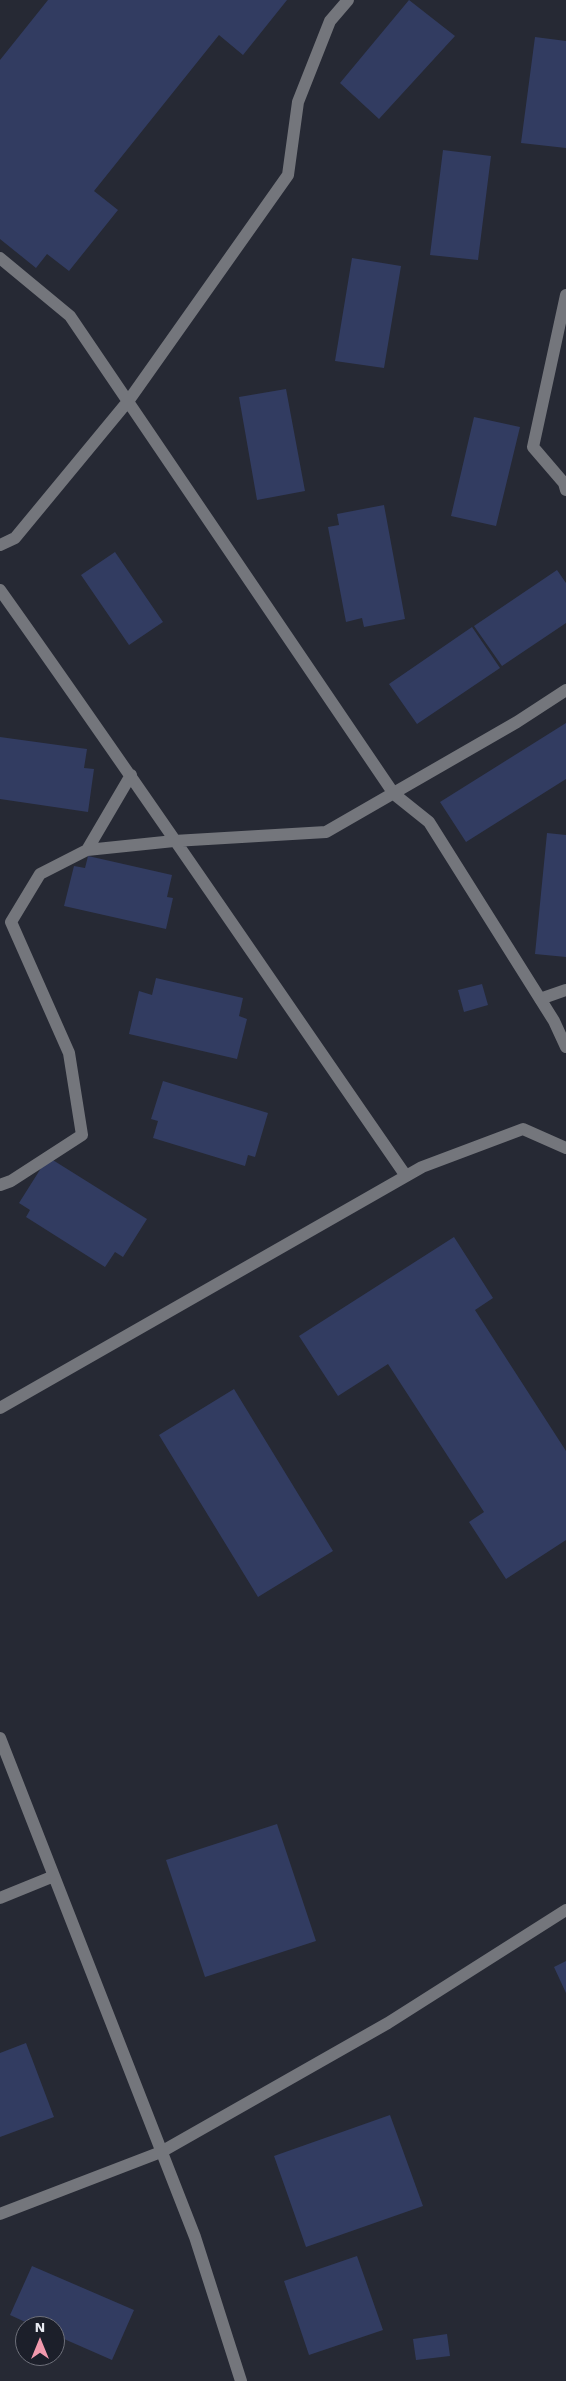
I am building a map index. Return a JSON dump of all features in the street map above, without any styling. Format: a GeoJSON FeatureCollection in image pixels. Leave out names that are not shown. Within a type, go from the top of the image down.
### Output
{"type":"FeatureCollection","features":[{"type":"Feature","properties":{"kind":"street"},"geometry":{"type":"LineString","coordinates":[[0,545],[16,538],[129,400],[288,175],[298,102],[330,21],[348,0]]}},
{"type":"Feature","properties":{"kind":"street"},"geometry":{"type":"LineString","coordinates":[[0,258],[70,316],[129,400],[394,794],[429,822],[540,999],[566,1046]]}},
{"type":"Feature","properties":{"kind":"street"},"geometry":{"type":"LineString","coordinates":[[566,295],[533,446],[564,483],[566,490]]}},
{"type":"Feature","properties":{"kind":"street"},"geometry":{"type":"LineString","coordinates":[[0,590],[131,775],[174,841],[406,1176]]}},
{"type":"Feature","properties":{"kind":"street"},"geometry":{"type":"LineString","coordinates":[[0,1185],[11,1181],[82,1134],[69,1053],[11,922],[40,874],[87,850],[174,841],[326,832],[517,722],[566,690]]}},
{"type":"Feature","properties":{"kind":"street"},"geometry":{"type":"LineString","coordinates":[[87,850],[131,775]]}},
{"type":"Feature","properties":{"kind":"street"},"geometry":{"type":"LineString","coordinates":[[540,999],[566,990]]}},
{"type":"Feature","properties":{"kind":"street"},"geometry":{"type":"LineString","coordinates":[[0,1408],[422,1167],[523,1129],[564,1150]]}},
{"type":"Feature","properties":{"kind":"street"},"geometry":{"type":"LineString","coordinates":[[0,1738],[194,2237],[240,2381]]}},
{"type":"Feature","properties":{"kind":"street"},"geometry":{"type":"LineString","coordinates":[[0,1898],[54,1876]]}},
{"type":"Feature","properties":{"kind":"street"},"geometry":{"type":"LineString","coordinates":[[0,2214],[161,2152],[388,2023],[566,1910]]}},
{"type":"Feature","properties":{"kind":"building"},"geometry":{"type":"Polygon","coordinates":[[[48,0],[287,0],[243,55],[219,35],[94,191],[118,210],[69,271],[47,254],[36,268],[0,239],[0,60],[48,0]]]}},
{"type":"Feature","properties":{"kind":"building"},"geometry":{"type":"Polygon","coordinates":[[[409,0],[455,36],[379,119],[340,83],[409,0]]]}},
{"type":"Feature","properties":{"kind":"building"},"geometry":{"type":"Polygon","coordinates":[[[535,37],[566,41],[566,148],[521,143],[535,37]]]}},
{"type":"Feature","properties":{"kind":"building"},"geometry":{"type":"Polygon","coordinates":[[[443,150],[491,156],[478,260],[430,255],[443,150]]]}},
{"type":"Feature","properties":{"kind":"building"},"geometry":{"type":"Polygon","coordinates":[[[352,258],[401,266],[384,368],[335,361],[352,258]]]}},
{"type":"Feature","properties":{"kind":"building"},"geometry":{"type":"Polygon","coordinates":[[[286,389],[305,491],[257,500],[239,397],[286,389]]]}},
{"type":"Feature","properties":{"kind":"building"},"geometry":{"type":"Polygon","coordinates":[[[474,417],[520,427],[496,526],[451,516],[474,417]]]}},
{"type":"Feature","properties":{"kind":"building"},"geometry":{"type":"Polygon","coordinates":[[[384,505],[405,619],[364,627],[362,618],[346,622],[328,527],[339,525],[337,514],[384,505]]]}},
{"type":"Feature","properties":{"kind":"building"},"geometry":{"type":"Polygon","coordinates":[[[115,552],[163,622],[129,645],[81,575],[115,552]]]}},
{"type":"Feature","properties":{"kind":"building"},"geometry":{"type":"Polygon","coordinates":[[[557,570],[566,583],[566,623],[502,666],[474,626],[557,570]]]}},
{"type":"Feature","properties":{"kind":"building"},"geometry":{"type":"Polygon","coordinates":[[[472,627],[500,668],[417,724],[389,684],[472,627]]]}},
{"type":"Feature","properties":{"kind":"building"},"geometry":{"type":"Polygon","coordinates":[[[566,723],[566,779],[466,842],[440,802],[566,723]]]}},
{"type":"Feature","properties":{"kind":"building"},"geometry":{"type":"Polygon","coordinates":[[[0,737],[87,749],[84,768],[94,769],[88,812],[0,799],[0,737]]]}},
{"type":"Feature","properties":{"kind":"building"},"geometry":{"type":"Polygon","coordinates":[[[547,833],[566,835],[566,957],[535,954],[547,833]]]}},
{"type":"Feature","properties":{"kind":"building"},"geometry":{"type":"Polygon","coordinates":[[[88,856],[172,875],[167,897],[173,898],[166,929],[64,906],[74,866],[85,868],[88,856]]]}},
{"type":"Feature","properties":{"kind":"building"},"geometry":{"type":"Polygon","coordinates":[[[156,978],[243,998],[239,1016],[247,1019],[237,1059],[129,1034],[139,991],[152,995],[156,978]]]}},
{"type":"Feature","properties":{"kind":"building"},"geometry":{"type":"Polygon","coordinates":[[[482,984],[488,1005],[464,1012],[458,990],[482,984]]]}},
{"type":"Feature","properties":{"kind":"building"},"geometry":{"type":"Polygon","coordinates":[[[163,1081],[268,1113],[255,1157],[248,1155],[245,1166],[153,1138],[158,1121],[151,1119],[163,1081]]]}},
{"type":"Feature","properties":{"kind":"building"},"geometry":{"type":"Polygon","coordinates":[[[48,1157],[147,1219],[123,1257],[115,1252],[105,1267],[26,1217],[30,1210],[19,1203],[48,1157]]]}},
{"type":"Feature","properties":{"kind":"building"},"geometry":{"type":"Polygon","coordinates":[[[454,1237],[493,1298],[475,1310],[566,1451],[566,1540],[506,1579],[469,1522],[484,1512],[388,1364],[338,1396],[299,1336],[454,1237]]]}},
{"type":"Feature","properties":{"kind":"building"},"geometry":{"type":"Polygon","coordinates":[[[234,1389],[333,1551],[258,1597],[159,1435],[234,1389]]]}},
{"type":"Feature","properties":{"kind":"building"},"geometry":{"type":"Polygon","coordinates":[[[277,1824],[316,1941],[205,1977],[166,1860],[277,1824]]]}},
{"type":"Feature","properties":{"kind":"building"},"geometry":{"type":"Polygon","coordinates":[[[566,1961],[566,1993],[554,1967],[566,1961]]]}},
{"type":"Feature","properties":{"kind":"building"},"geometry":{"type":"Polygon","coordinates":[[[26,2043],[54,2117],[0,2137],[0,2053],[26,2043]]]}},
{"type":"Feature","properties":{"kind":"building"},"geometry":{"type":"Polygon","coordinates":[[[390,2115],[423,2206],[306,2247],[274,2156],[390,2115]]]}},
{"type":"Feature","properties":{"kind":"building"},"geometry":{"type":"Polygon","coordinates":[[[357,2256],[383,2330],[309,2355],[284,2281],[357,2256]]]}},
{"type":"Feature","properties":{"kind":"building"},"geometry":{"type":"Polygon","coordinates":[[[32,2266],[134,2310],[112,2360],[65,2339],[65,2316],[15,2317],[10,2315],[32,2266]]]}},
{"type":"Feature","properties":{"kind":"building"},"geometry":{"type":"Polygon","coordinates":[[[447,2334],[450,2356],[416,2360],[413,2339],[447,2334]]]}}]}
